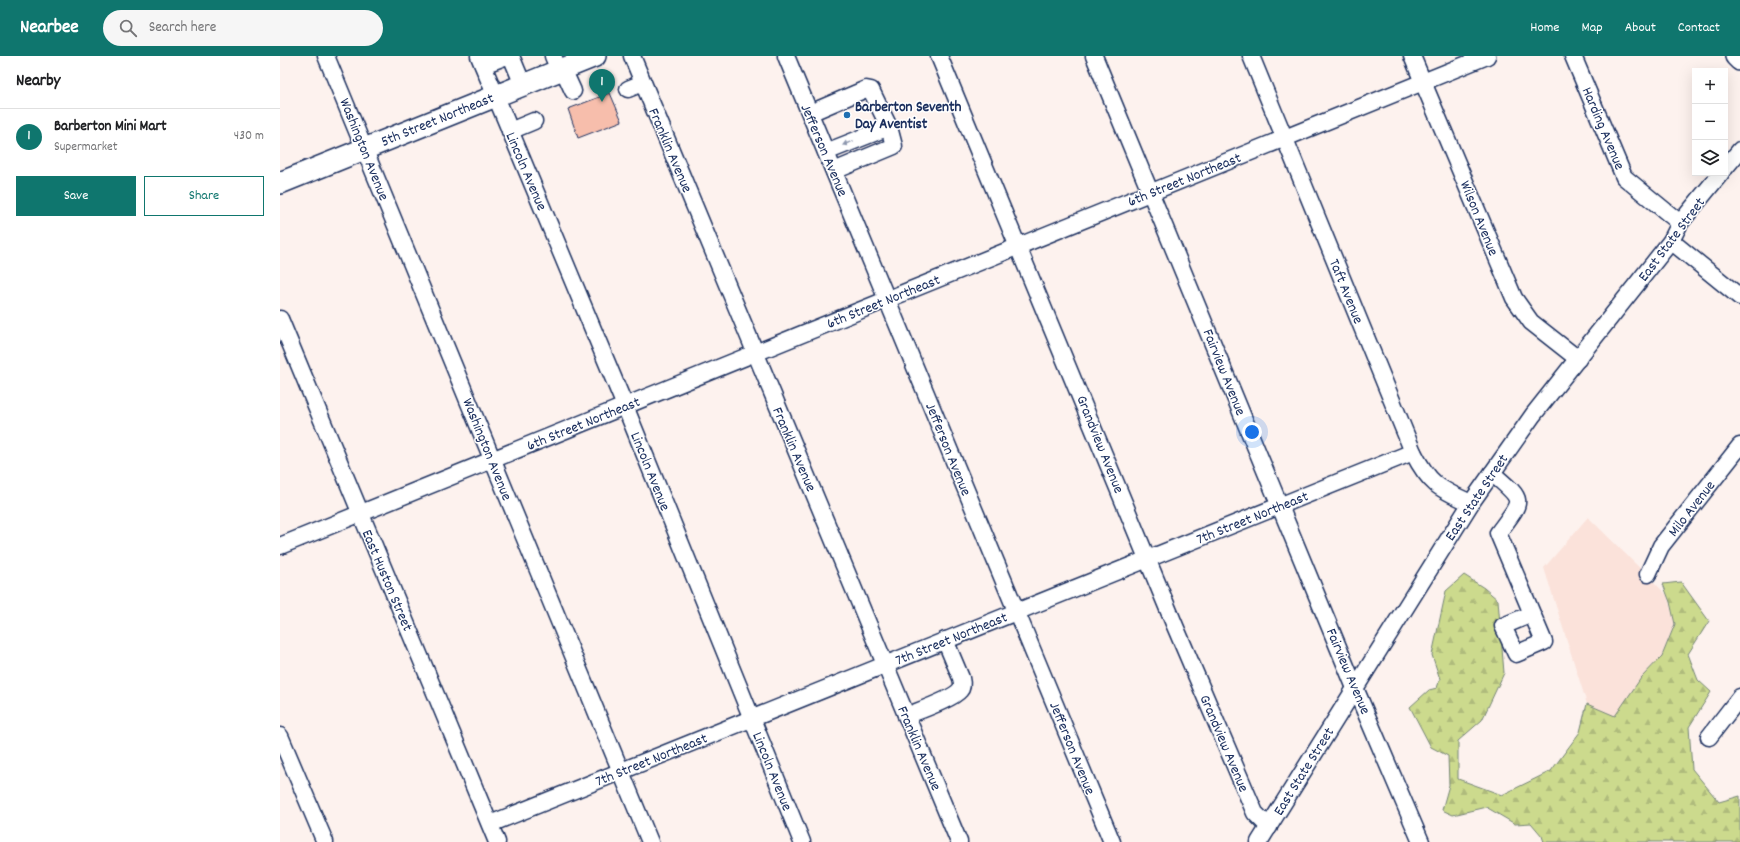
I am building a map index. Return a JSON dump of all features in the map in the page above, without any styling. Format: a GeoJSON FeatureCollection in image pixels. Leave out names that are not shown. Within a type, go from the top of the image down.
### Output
{"type":"FeatureCollection","features":[{"type":"Feature","properties":{"kind":"main road"},"geometry":{"type":"LineString","coordinates":[[1736,56],[1740,60]]}},
{"type":"Feature","properties":{"kind":"main road","name":"5th Street Northeast"},"geometry":{"type":"LineString","coordinates":[[280,182],[523,85],[558,65],[590,57]]}},
{"type":"Feature","properties":{"kind":"street","name":"Washington Avenue"},"geometry":{"type":"LineString","coordinates":[[326,56],[650,842]]}},
{"type":"Feature","properties":{"kind":"street"},"geometry":{"type":"LineString","coordinates":[[481,61],[507,56]]}},
{"type":"Feature","properties":{"kind":"street"},"geometry":{"type":"LineString","coordinates":[[512,56],[523,85]]}},
{"type":"Feature","properties":{"kind":"street","name":"Franklin Avenue"},"geometry":{"type":"LineString","coordinates":[[632,56],[959,842]]}},
{"type":"Feature","properties":{"kind":"street","name":"Jefferson Avenue"},"geometry":{"type":"LineString","coordinates":[[786,56],[1112,842]]}},
{"type":"Feature","properties":{"kind":"street","name":"Grandview Avenue"},"geometry":{"type":"LineString","coordinates":[[939,56],[1255,813],[1269,827]]}},
{"type":"Feature","properties":{"kind":"street","name":"Fairview Avenue"},"geometry":{"type":"LineString","coordinates":[[1094,56],[1355,688],[1421,842]]}},
{"type":"Feature","properties":{"kind":"street","name":"Taft Avenue"},"geometry":{"type":"LineString","coordinates":[[1250,56],[1413,452],[1422,469],[1435,484],[1445,492],[1471,503]]}},
{"type":"Feature","properties":{"kind":"street","name":"Wilson Avenue"},"geometry":{"type":"LineString","coordinates":[[1412,56],[1514,298],[1531,322],[1578,359]]}},
{"type":"Feature","properties":{"kind":"street","name":"6th Street Northeast"},"geometry":{"type":"LineString","coordinates":[[280,546],[1487,56]]}},
{"type":"Feature","properties":{"kind":"street","name":"Harding Avenue"},"geometry":{"type":"LineString","coordinates":[[1573,56],[1624,177],[1680,223]]}},
{"type":"Feature","properties":{"kind":"street","name":"Lincoln Avenue"},"geometry":{"type":"LineString","coordinates":[[481,61],[625,406],[802,842]]}},
{"type":"Feature","properties":{"kind":"street"},"geometry":{"type":"LineString","coordinates":[[558,65],[572,91]]}},
{"type":"Feature","properties":{"kind":"street"},"geometry":{"type":"LineString","coordinates":[[628,90],[643,83]]}},
{"type":"Feature","properties":{"kind":"street"},"geometry":{"type":"LineString","coordinates":[[810,113],[866,89],[871,90],[876,97],[889,127],[894,146],[834,171]]}},
{"type":"Feature","properties":{"kind":"street"},"geometry":{"type":"LineString","coordinates":[[510,131],[534,121]]}},
{"type":"Feature","properties":{"kind":"street"},"geometry":{"type":"LineString","coordinates":[[826,152],[889,127]]}},
{"type":"Feature","properties":{"kind":"street"},"geometry":{"type":"LineString","coordinates":[[1728,164],[1740,150]]}},
{"type":"Feature","properties":{"kind":"street","name":"East State Street"},"geometry":{"type":"LineString","coordinates":[[1260,842],[1471,503],[1533,415],[1671,241],[1680,223],[1719,176]]}},
{"type":"Feature","properties":{"kind":"street"},"geometry":{"type":"LineString","coordinates":[[1671,241],[1740,297]]}},
{"type":"Feature","properties":{"kind":"street","name":"East Huston Street"},"geometry":{"type":"LineString","coordinates":[[280,319],[497,842]]}},
{"type":"Feature","properties":{"kind":"street","name":"Milo Avenue"},"geometry":{"type":"LineString","coordinates":[[1648,574],[1661,546],[1740,446]]}},
{"type":"Feature","properties":{"kind":"street","name":"7th Street Northeast"},"geometry":{"type":"LineString","coordinates":[[490,824],[1413,452]]}},
{"type":"Feature","properties":{"kind":"street"},"geometry":{"type":"LineString","coordinates":[[1492,473],[1513,492],[1518,499],[1517,507],[1498,533],[1532,614]]}},
{"type":"Feature","properties":{"kind":"street"},"geometry":{"type":"LineString","coordinates":[[906,716],[952,696],[960,690],[962,683],[961,678],[945,640]]}},
{"type":"Feature","properties":{"kind":"street"},"geometry":{"type":"LineString","coordinates":[[1709,737],[1740,697]]}},
{"type":"Feature","properties":{"kind":"street"},"geometry":{"type":"LineString","coordinates":[[280,736],[325,842]]}},
{"type":"Feature","properties":{"kind":"shaded area"},"geometry":{"type":"Polygon","coordinates":[[[1588,517],[1667,595],[1675,623],[1662,656],[1641,678],[1615,716],[1587,704],[1544,568],[1588,517]]]}},
{"type":"Feature","properties":{"kind":"green space"},"geometry":{"type":"Polygon","coordinates":[[[1464,575],[1484,588],[1498,600],[1504,673],[1482,720],[1458,741],[1458,779],[1502,795],[1551,771],[1580,732],[1587,704],[1615,716],[1641,678],[1662,656],[1675,624],[1670,602],[1663,584],[1681,582],[1709,621],[1688,654],[1698,680],[1711,692],[1689,727],[1692,769],[1719,802],[1740,796],[1740,842],[1544,842],[1542,836],[1531,823],[1515,824],[1486,807],[1453,815],[1442,810],[1449,785],[1448,756],[1431,747],[1410,707],[1429,690],[1437,688],[1440,679],[1432,655],[1446,591],[1464,575]]]}},
{"type":"Feature","properties":{"kind":"building"},"geometry":{"type":"Polygon","coordinates":[[[610,93],[622,121],[578,138],[568,109],[610,93]]]}},
{"type":"Feature","properties":{"kind":"place","name":"Barberton Mini Mart"},"geometry":{"type":"Point","coordinates":[602,102]}},
{"type":"Feature","properties":{"kind":"place","name":"Barberton Seventh Day Aventist"},"geometry":{"type":"Point","coordinates":[847,115]}}]}
